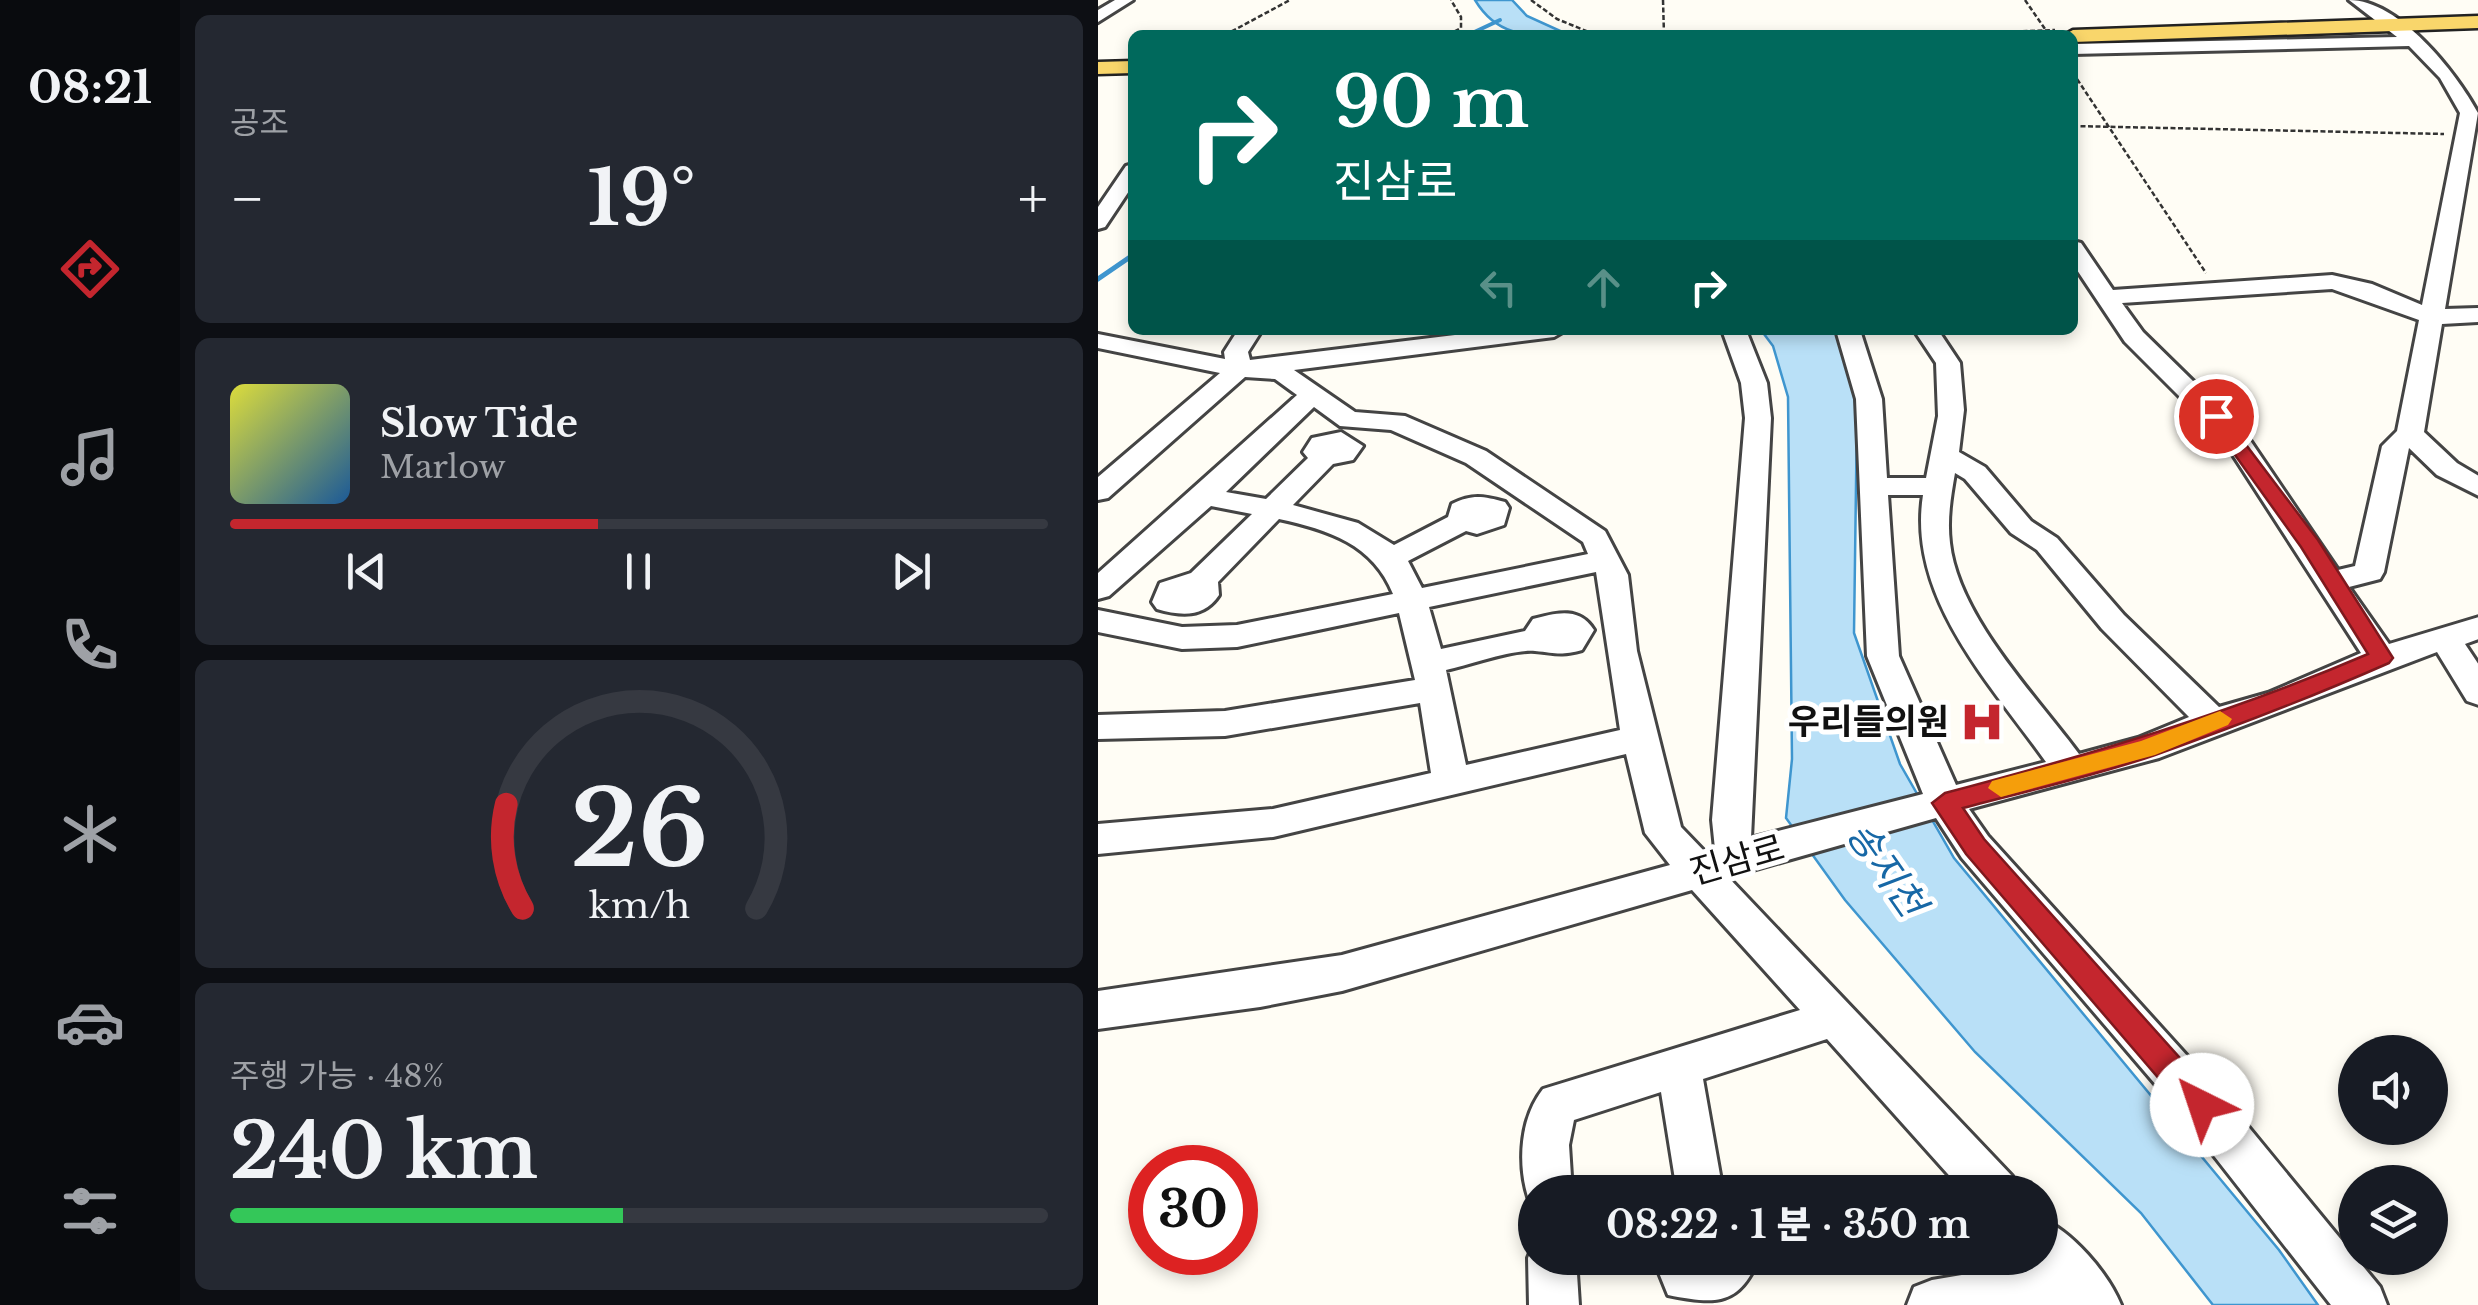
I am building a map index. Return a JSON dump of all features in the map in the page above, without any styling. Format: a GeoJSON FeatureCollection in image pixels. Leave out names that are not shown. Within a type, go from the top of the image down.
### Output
{"type":"FeatureCollection","features":[{"type":"Feature","properties":{"kind":"main road"},"geometry":{"type":"LineString","coordinates":[[2078,42],[2307,31],[2366,23],[2435,39],[2478,26]]}},
{"type":"Feature","properties":{"kind":"main road"},"geometry":{"type":"LineString","coordinates":[[2307,31],[2387,36],[2478,26]]}},
{"type":"Feature","properties":{"kind":"main road"},"geometry":{"type":"LineString","coordinates":[[1098,69],[1128,68]]}},
{"type":"Feature","properties":{"kind":"street"},"geometry":{"type":"LineString","coordinates":[[1098,17],[1125,0]]}},
{"type":"Feature","properties":{"kind":"street"},"geometry":{"type":"LineString","coordinates":[[2333,581],[2370,572],[2394,446],[2410,434],[2469,113],[2455,82],[2404,32],[2357,0]]}},
{"type":"Feature","properties":{"kind":"street"},"geometry":{"type":"LineString","coordinates":[[2078,42],[2404,32]]}},
{"type":"Feature","properties":{"kind":"street"},"geometry":{"type":"LineString","coordinates":[[1098,222],[1128,177]]}},
{"type":"Feature","properties":{"kind":"street"},"geometry":{"type":"LineString","coordinates":[[2078,257],[2093,284],[2134,338],[2234,436],[2381,658]]}},
{"type":"Feature","properties":{"kind":"street"},"geometry":{"type":"LineString","coordinates":[[2093,284],[2218,288],[2332,282],[2380,294],[2431,317],[2478,315]]}},
{"type":"Feature","properties":{"kind":"street"},"geometry":{"type":"LineString","coordinates":[[1240,369],[1236,352],[1247,335]]}},
{"type":"Feature","properties":{"kind":"street"},"geometry":{"type":"LineString","coordinates":[[1098,492],[1240,369],[1514,335]]}},
{"type":"Feature","properties":{"kind":"street"},"geometry":{"type":"LineString","coordinates":[[1736,335],[1754,383],[1758,418],[1730,820],[1735,914],[1978,1175]]}},
{"type":"Feature","properties":{"kind":"street"},"geometry":{"type":"LineString","coordinates":[[1850,335],[1870,399],[1884,656],[1942,804],[2202,1105],[2362,1305]]}},
{"type":"Feature","properties":{"kind":"street"},"geometry":{"type":"LineString","coordinates":[[1929,335],[1948,363],[1946,385],[1952,412],[1938,487],[1936,550],[1947,582],[1978,636],[2070,768]]}},
{"type":"Feature","properties":{"kind":"street"},"geometry":{"type":"LineString","coordinates":[[1098,341],[1240,369],[1280,372],[1350,420],[1396,422],[1476,458],[1595,538],[1613,575],[1621,651],[1664,833],[1734,860]]}},
{"type":"Feature","properties":{"kind":"street"},"geometry":{"type":"LineString","coordinates":[[1098,589],[1313,394]]}},
{"type":"Feature","properties":{"kind":"street"},"geometry":{"type":"LineString","coordinates":[[2410,434],[2447,469],[2478,488]]}},
{"type":"Feature","properties":{"kind":"street"},"geometry":{"type":"LineString","coordinates":[[1942,454],[1975,473],[2021,527],[2047,544],[2113,622],[2213,721]]}},
{"type":"Feature","properties":{"kind":"street"},"geometry":{"type":"LineString","coordinates":[[1200,582],[1324,457]]}},
{"type":"Feature","properties":{"kind":"street"},"geometry":{"type":"LineString","coordinates":[[1877,486],[1938,487]]}},
{"type":"Feature","properties":{"kind":"street"},"geometry":{"type":"LineString","coordinates":[[1205,496],[1322,521],[1391,558],[1411,602],[1430,675],[1450,782]]}},
{"type":"Feature","properties":{"kind":"street"},"geometry":{"type":"LineString","coordinates":[[1391,558],[1463,521]]}},
{"type":"Feature","properties":{"kind":"street"},"geometry":{"type":"LineString","coordinates":[[1098,621],[1182,638],[1237,636],[1606,560]]}},
{"type":"Feature","properties":{"kind":"street","name":"진삼로"},"geometry":{"type":"LineString","coordinates":[[1098,1010],[1242,992],[1342,973],[1734,860],[2147,748],[2213,721],[2278,702],[2381,658],[2478,628]]}},
{"type":"Feature","properties":{"kind":"street"},"geometry":{"type":"LineString","coordinates":[[1098,727],[1180,730],[1250,724],[1430,675],[1540,639]]}},
{"type":"Feature","properties":{"kind":"street"},"geometry":{"type":"LineString","coordinates":[[2446,640],[2478,693]]}},
{"type":"Feature","properties":{"kind":"street"},"geometry":{"type":"LineString","coordinates":[[1098,839],[1273,823],[1639,738]]}},
{"type":"Feature","properties":{"kind":"street"},"geometry":{"type":"LineString","coordinates":[[1549,1175],[1549,1114],[1559,1104],[1830,1019]]}},
{"type":"Feature","properties":{"kind":"street"},"geometry":{"type":"LineString","coordinates":[[1679,1064],[1697,1175]]}},
{"type":"Feature","properties":{"kind":"street"},"geometry":{"type":"LineString","coordinates":[[2058,1262],[2086,1293]]}},
{"type":"Feature","properties":{"kind":"street"},"geometry":{"type":"LineString","coordinates":[[1553,1275],[1554,1305]]}},
{"type":"Feature","properties":{"kind":"street"},"geometry":{"type":"LineString","coordinates":[[1684,1275],[1702,1286],[1726,1275]]}},
{"type":"Feature","properties":{"kind":"street"},"geometry":{"type":"LineString","coordinates":[[1932,1305],[2086,1293]]}},
{"type":"Feature","properties":{"kind":"path"},"geometry":{"type":"LineString","coordinates":[[1234,30],[1290,0]]}},
{"type":"Feature","properties":{"kind":"path"},"geometry":{"type":"LineString","coordinates":[[1451,0],[1461,17],[1461,28],[1457,30]]}},
{"type":"Feature","properties":{"kind":"path"},"geometry":{"type":"LineString","coordinates":[[1531,0],[1557,19],[1584,30]]}},
{"type":"Feature","properties":{"kind":"path"},"geometry":{"type":"LineString","coordinates":[[1662,0],[1664,30]]}},
{"type":"Feature","properties":{"kind":"path"},"geometry":{"type":"LineString","coordinates":[[2024,0],[2046,30]]}},
{"type":"Feature","properties":{"kind":"path"},"geometry":{"type":"LineString","coordinates":[[2078,80],[2218,288]]}},
{"type":"Feature","properties":{"kind":"path"},"geometry":{"type":"LineString","coordinates":[[2078,126],[2464,136]]}},
{"type":"Feature","properties":{"kind":"water"},"geometry":{"type":"Polygon","coordinates":[[[1475,0],[1512,0],[1527,16],[1558,30],[1510,30],[1484,12],[1475,0]]]}},
{"type":"Feature","properties":{"kind":"water","name":"송지천"},"geometry":{"type":"Polygon","coordinates":[[[1765,335],[1843,335],[1857,413],[1854,633],[1900,764],[1954,858],[2279,1250],[2318,1305],[2213,1305],[2141,1213],[1975,1052],[1845,900],[1786,818],[1792,759],[1788,397],[1773,346],[1765,335]]]}},
{"type":"Feature","properties":{"kind":"waterway"},"geometry":{"type":"LineString","coordinates":[[1479,30],[1500,20]]}},
{"type":"Feature","properties":{"kind":"waterway"},"geometry":{"type":"LineString","coordinates":[[1098,279],[1128,258]]}},
{"type":"Feature","properties":{"kind":"slow traffic"},"geometry":{"type":"LineString","coordinates":[[2001,788],[2147,748],[2220,719]]}},
{"type":"Feature","properties":{"kind":"place","name":"우리들의원"},"geometry":{"type":"Point","coordinates":[1982,722]}},
{"type":"Feature","properties":{"kind":"route"},"geometry":{"type":"LineString","coordinates":[[2202,1105],[1975,846],[1945,803],[2147,748],[2213,721],[2278,702],[2381,658],[2310,544],[2216,416]]}}]}
